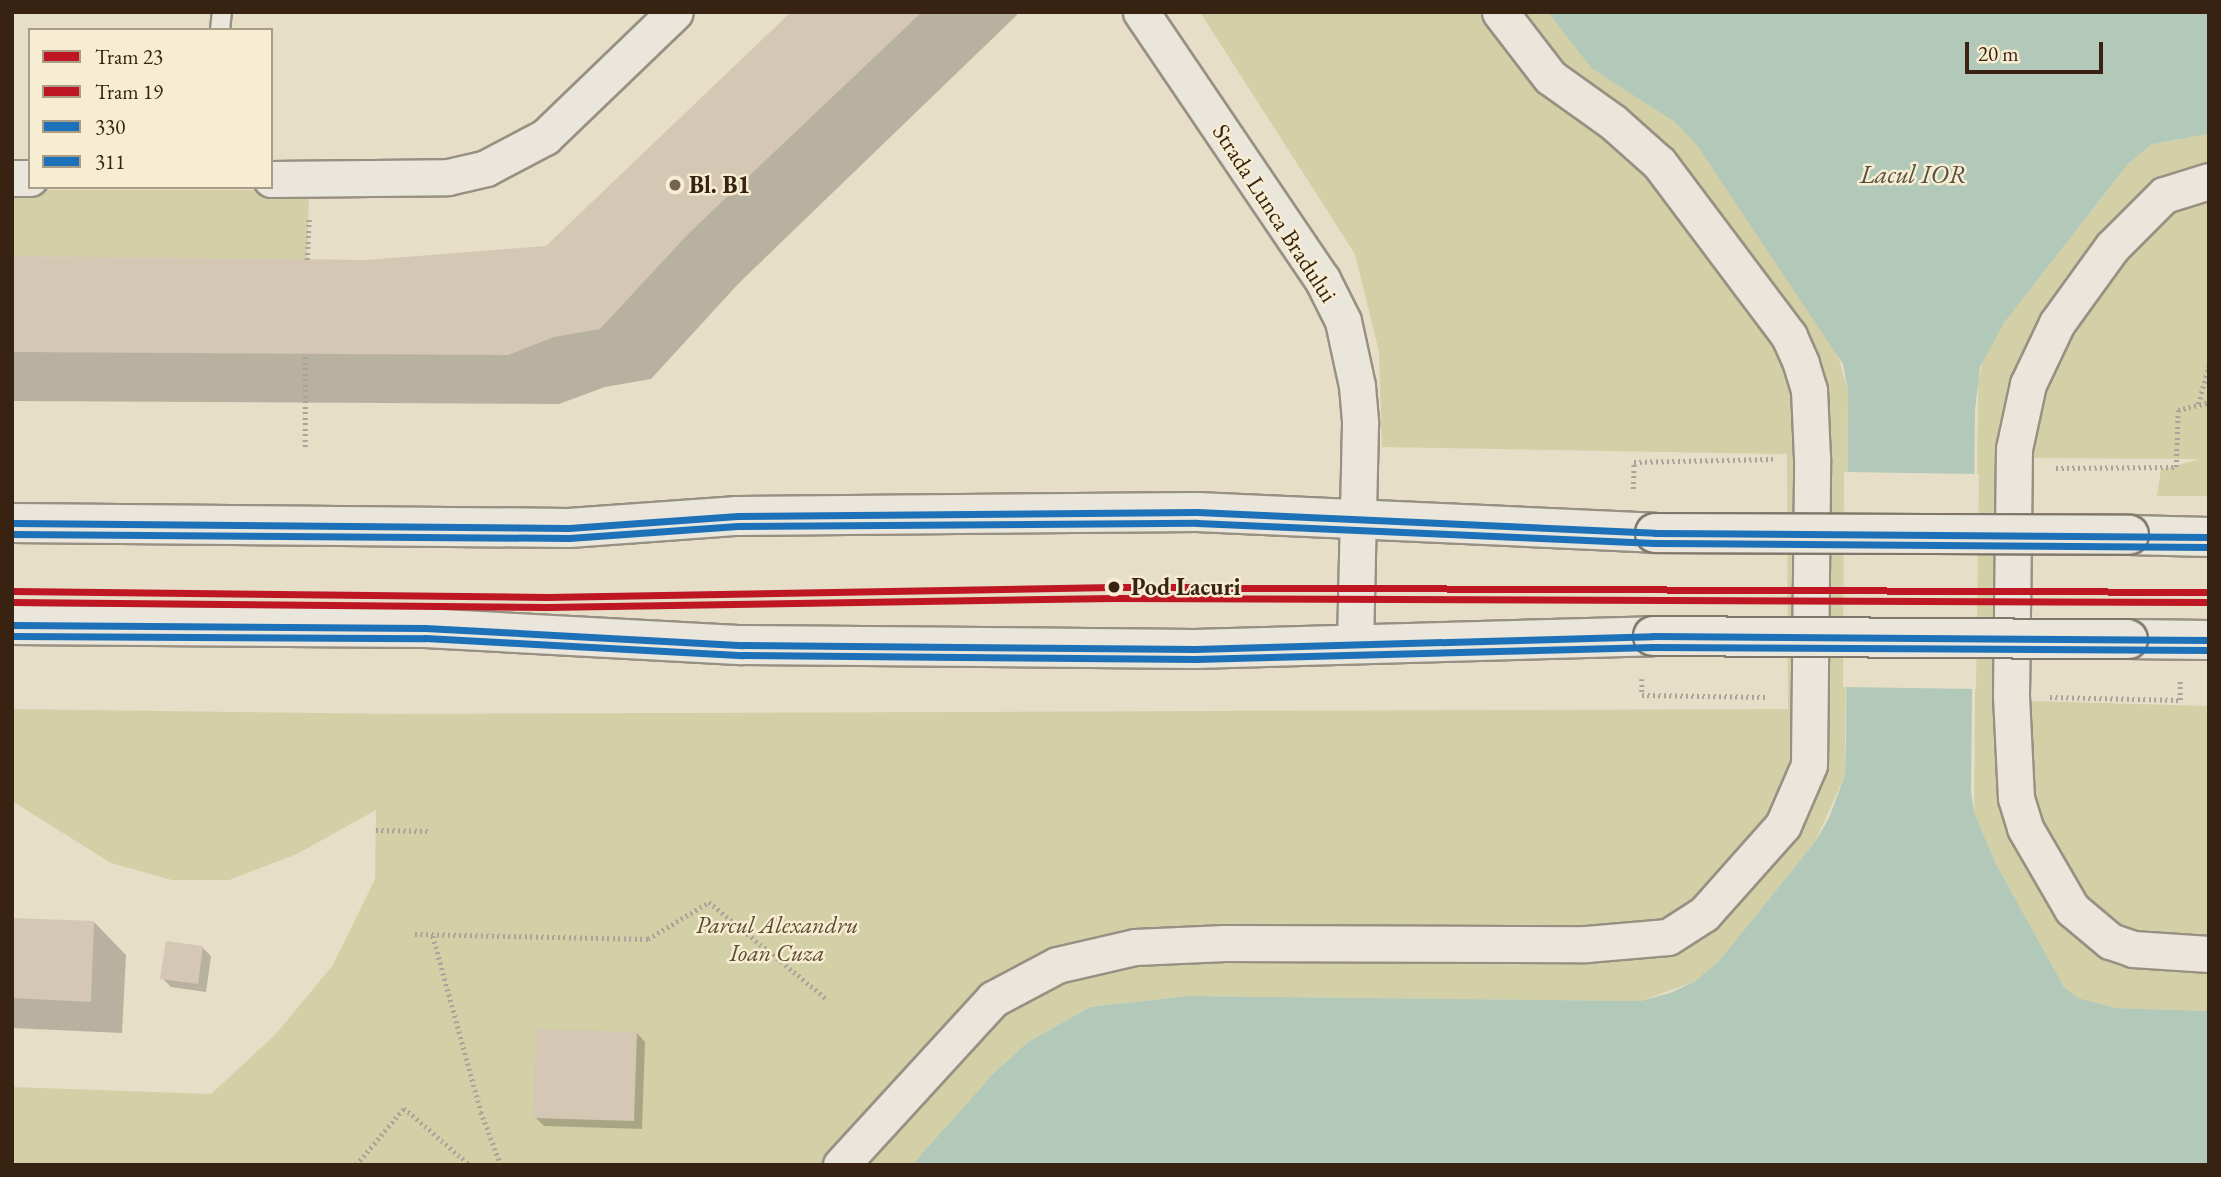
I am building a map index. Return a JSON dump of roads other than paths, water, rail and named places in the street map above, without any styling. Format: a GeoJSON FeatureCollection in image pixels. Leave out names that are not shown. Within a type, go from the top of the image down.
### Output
{"type":"FeatureCollection","features":[{"type":"Feature","properties":{"kind":"main road"},"geometry":{"type":"LineString","coordinates":[[12,523],[569,528],[752,516],[1197,512],[1655,533],[2209,537]]}},
{"type":"Feature","properties":{"kind":"main road"},"geometry":{"type":"LineString","coordinates":[[12,625],[425,628],[743,645],[1195,649],[1653,636],[2209,640]]}},
{"type":"Feature","properties":{"kind":"street"},"geometry":{"type":"LineString","coordinates":[[273,178],[448,177],[486,168],[545,137],[676,12]]}},
{"type":"Feature","properties":{"kind":"street","name":"Strada Lunca Bradului"},"geometry":{"type":"LineString","coordinates":[[1141,12],[1322,279],[1343,321],[1357,386],[1359,518],[1355,643]]}},
{"type":"Feature","properties":{"kind":"street"},"geometry":{"type":"LineString","coordinates":[[841,1165],[993,999],[1058,965],[1135,947],[1224,943],[1605,943],[1656,939],[1684,929],[1704,915],[1783,825],[1796,802],[1809,765],[1812,458],[1809,390],[1789,336],[1659,163],[1613,122],[1550,77],[1500,12]]}},
{"type":"Feature","properties":{"kind":"street"},"geometry":{"type":"LineString","coordinates":[[2209,181],[2164,195],[2112,247],[2080,288],[2045,343],[2028,384],[2017,427],[2013,468],[2011,696],[2015,786],[2022,818],[2040,859],[2072,909],[2110,941],[2133,949],[2209,954]]}},
{"type":"Feature","properties":{"kind":"water","name":"Lacul IOR"},"geometry":{"type":"Polygon","coordinates":[[[1548,12],[2209,12],[2209,134],[2152,144],[2127,165],[2004,323],[1980,367],[1975,410],[1971,792],[1974,812],[1996,864],[2064,987],[2078,998],[2116,1008],[2209,1011],[2209,1165],[912,1165],[993,1074],[1028,1042],[1090,1007],[1188,996],[1640,1001],[1670,993],[1694,982],[1719,961],[1815,842],[1829,818],[1845,775],[1848,391],[1843,364],[1697,145],[1675,122],[1591,68],[1548,12]]]}},
{"type":"Feature","properties":{"kind":"tram line","name":"23"},"geometry":{"type":"LineString","coordinates":[[12,591],[547,597],[1114,587],[2209,592]]}},
{"type":"Feature","properties":{"kind":"tram line","name":"19"},"geometry":{"type":"LineString","coordinates":[[12,602],[547,607],[1114,598],[2209,602]]}},
{"type":"Feature","properties":{"kind":"place","name":"Bl. B1"},"geometry":{"type":"Point","coordinates":[675,185]}},
{"type":"Feature","properties":{"kind":"place","name":"Pod Lacuri"},"geometry":{"type":"Point","coordinates":[1114,587]}},
{"type":"Feature","properties":{"kind":"park label","name":"Parcul Alexandru Ioan Cuza"},"geometry":{"type":"Point","coordinates":[777,939]}}]}
